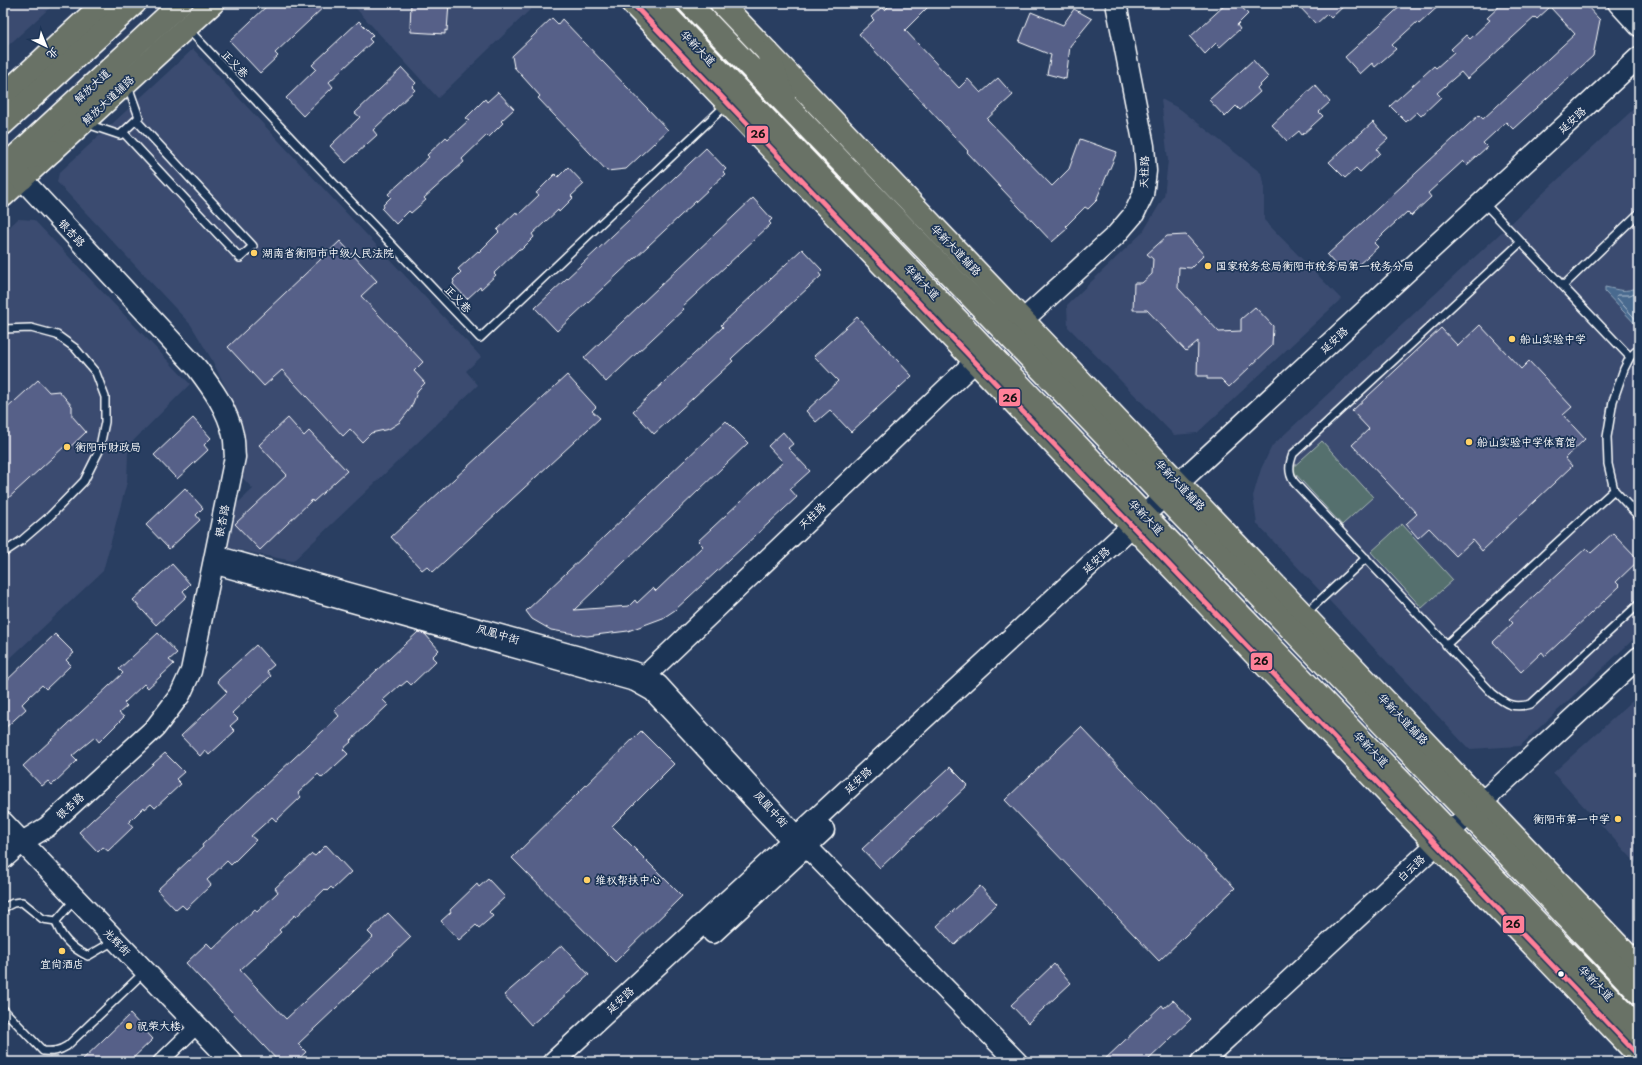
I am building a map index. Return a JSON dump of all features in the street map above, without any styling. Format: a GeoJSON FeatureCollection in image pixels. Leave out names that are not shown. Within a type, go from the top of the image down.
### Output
{"type":"FeatureCollection","features":[{"type":"Feature","properties":{"kind":"main road"},"geometry":{"type":"LineString","coordinates":[[6,112],[104,3]]}},
{"type":"Feature","properties":{"kind":"main road"},"geometry":{"type":"LineString","coordinates":[[6,112],[135,3]]}},
{"type":"Feature","properties":{"kind":"main road","name":"解放大道"},"geometry":{"type":"LineString","coordinates":[[11,170],[180,3]]}},
{"type":"Feature","properties":{"kind":"main road","name":"解放大道辅路"},"geometry":{"type":"LineString","coordinates":[[11,170],[52,151],[213,3]]}},
{"type":"Feature","properties":{"kind":"main road"},"geometry":{"type":"LineString","coordinates":[[632,3],[658,14],[728,104],[980,356]]}},
{"type":"Feature","properties":{"kind":"main road"},"geometry":{"type":"LineString","coordinates":[[689,3],[1007,335],[1175,495],[1478,811],[1639,993]]}},
{"type":"Feature","properties":{"kind":"main road","name":"华新大道辅路"},"geometry":{"type":"LineString","coordinates":[[721,3],[1023,320],[1175,495],[1304,615],[1478,811],[1639,967]]}},
{"type":"Feature","properties":{"kind":"main road","name":"华新大道"},"geometry":{"type":"LineString","coordinates":[[658,14],[980,356],[1446,841],[1639,1028]]}},
{"type":"Feature","properties":{"kind":"main road"},"geometry":{"type":"LineString","coordinates":[[768,53],[788,106]]}},
{"type":"Feature","properties":{"kind":"main road"},"geometry":{"type":"LineString","coordinates":[[3,196],[11,170]]}},
{"type":"Feature","properties":{"kind":"main road"},"geometry":{"type":"LineString","coordinates":[[1446,841],[1639,1056]]}},
{"type":"Feature","properties":{"kind":"street","name":"天柱路"},"geometry":{"type":"LineString","coordinates":[[1007,335],[1116,236],[1134,214],[1143,195],[1146,171],[1144,146],[1116,3]]}},
{"type":"Feature","properties":{"kind":"street"},"geometry":{"type":"LineString","coordinates":[[1618,3],[1639,26]]}},
{"type":"Feature","properties":{"kind":"street","name":"延安路"},"geometry":{"type":"LineString","coordinates":[[1487,207],[1639,57]]}},
{"type":"Feature","properties":{"kind":"street","name":"延安路"},"geometry":{"type":"LineString","coordinates":[[553,1062],[799,844],[1487,207],[1639,75]]}},
{"type":"Feature","properties":{"kind":"street","name":"银杏路"},"geometry":{"type":"LineString","coordinates":[[11,170],[197,368],[211,387],[226,414],[234,435],[235,457],[191,671],[180,695],[156,728],[47,827],[11,846]]}},
{"type":"Feature","properties":{"kind":"street","name":"天柱路"},"geometry":{"type":"LineString","coordinates":[[641,680],[980,356]]}},
{"type":"Feature","properties":{"kind":"street","name":"凤凰中街"},"geometry":{"type":"LineString","coordinates":[[214,560],[220,565],[627,679],[641,680],[789,837],[811,851],[1017,1062]]}},
{"type":"Feature","properties":{"kind":"street","name":"白云路"},"geometry":{"type":"LineString","coordinates":[[1217,1062],[1639,657]]}},
{"type":"Feature","properties":{"kind":"street","name":"白云路"},"geometry":{"type":"LineString","coordinates":[[1478,811],[1639,669]]}},
{"type":"Feature","properties":{"kind":"street","name":"光辉街"},"geometry":{"type":"LineString","coordinates":[[3,822],[11,846],[108,944],[220,1062]]}},
{"type":"Feature","properties":{"kind":"street","name":"白云路"},"geometry":{"type":"LineString","coordinates":[[1201,1062],[1446,841]]}},
{"type":"Feature","properties":{"kind":"street","name":"延安路"},"geometry":{"type":"LineString","coordinates":[[574,1062],[799,844]]}},
{"type":"Feature","properties":{"kind":"street","name":"凤凰中街"},"geometry":{"type":"LineString","coordinates":[[799,844],[1005,1062]]}},
{"type":"Feature","properties":{"kind":"street","name":"光辉街"},"geometry":{"type":"LineString","coordinates":[[11,846],[232,1062]]}},
{"type":"Feature","properties":{"kind":"street"},"geometry":{"type":"LineString","coordinates":[[160,1062],[191,1032]]}},
{"type":"Feature","properties":{"kind":"lane","name":"正义巷"},"geometry":{"type":"LineString","coordinates":[[186,28],[480,338],[728,104]]}},
{"type":"Feature","properties":{"kind":"lane"},"geometry":{"type":"LineString","coordinates":[[83,123],[120,135],[139,117],[127,82]]}},
{"type":"Feature","properties":{"kind":"lane"},"geometry":{"type":"LineString","coordinates":[[123,132],[240,258],[253,246],[136,120]]}},
{"type":"Feature","properties":{"kind":"lane"},"geometry":{"type":"LineString","coordinates":[[1487,207],[1630,357]]}},
{"type":"Feature","properties":{"kind":"lane"},"geometry":{"type":"LineString","coordinates":[[1563,286],[1639,213]]}},
{"type":"Feature","properties":{"kind":"lane"},"geometry":{"type":"LineString","coordinates":[[1521,242],[1293,454],[1289,474],[1294,482],[1446,645],[1492,693],[1505,703],[1519,707],[1531,704],[1639,604]]}},
{"type":"Feature","properties":{"kind":"lane"},"geometry":{"type":"LineString","coordinates":[[3,329],[31,328],[57,335],[76,348],[96,373],[105,397],[105,422],[99,451],[84,481],[50,516],[21,541],[3,553]]}},
{"type":"Feature","properties":{"kind":"lane"},"geometry":{"type":"LineString","coordinates":[[1639,348],[1630,357],[1624,369],[1613,401],[1607,437],[1608,464],[1614,490],[1639,517]]}},
{"type":"Feature","properties":{"kind":"lane"},"geometry":{"type":"LineString","coordinates":[[1446,645],[1614,490]]}},
{"type":"Feature","properties":{"kind":"lane"},"geometry":{"type":"LineString","coordinates":[[1304,615],[1366,558]]}},
{"type":"Feature","properties":{"kind":"lane"},"geometry":{"type":"LineString","coordinates":[[3,908],[13,903],[22,902],[43,919],[56,921]]}},
{"type":"Feature","properties":{"kind":"lane"},"geometry":{"type":"LineString","coordinates":[[56,921],[70,905]]}},
{"type":"Feature","properties":{"kind":"lane"},"geometry":{"type":"LineString","coordinates":[[56,921],[59,932],[78,952],[88,956],[108,944]]}},
{"type":"Feature","properties":{"kind":"lane"},"geometry":{"type":"LineString","coordinates":[[3,1009],[43,1051],[60,1050],[67,1046],[139,977]]}},
{"type":"Feature","properties":{"kind":"shaded area"},"geometry":{"type":"Polygon","coordinates":[[[3,3],[55,3],[3,50],[3,3]]]}},
{"type":"Feature","properties":{"kind":"shaded area"},"geometry":{"type":"Polygon","coordinates":[[[351,3],[537,3],[438,98],[351,3]]]}},
{"type":"Feature","properties":{"kind":"shaded area","name":"湖南省衡阳市中级人民法院"},"geometry":{"type":"Polygon","coordinates":[[[193,49],[481,357],[466,371],[478,385],[293,561],[223,547],[228,512],[253,489],[238,473],[244,437],[233,402],[212,360],[191,325],[57,182],[59,173],[193,49]]]}},
{"type":"Feature","properties":{"kind":"shaded area","name":"国家税务总局衡阳市税务局第一税务分局"},"geometry":{"type":"Polygon","coordinates":[[[1161,99],[1180,109],[1261,173],[1264,188],[1264,220],[1341,299],[1197,433],[1174,435],[1068,327],[1067,305],[1143,232],[1164,197],[1168,160],[1161,99]]]}},
{"type":"Feature","properties":{"kind":"shaded area","name":"船山实验中学"},"geometry":{"type":"Polygon","coordinates":[[[1639,104],[1639,634],[1520,746],[1469,749],[1257,524],[1253,496],[1261,469],[1272,446],[1639,104]]]}},
{"type":"Feature","properties":{"kind":"shaded area","name":"衡阳市财政局"},"geometry":{"type":"Polygon","coordinates":[[[18,219],[34,220],[190,384],[132,442],[128,451],[127,482],[103,571],[3,665],[3,233],[18,219]]]}},
{"type":"Feature","properties":{"kind":"shaded area","name":"衡阳市第一中学"},"geometry":{"type":"Polygon","coordinates":[[[1639,695],[1639,866],[1553,773],[1639,695]]]}},
{"type":"Feature","properties":{"kind":"green space"},"geometry":{"type":"Polygon","coordinates":[[[1322,441],[1373,497],[1342,525],[1291,469],[1322,441]]]}},
{"type":"Feature","properties":{"kind":"green space"},"geometry":{"type":"Polygon","coordinates":[[[1402,524],[1453,580],[1422,608],[1371,552],[1402,524]]]}},
{"type":"Feature","properties":{"kind":"water"},"geometry":{"type":"Polygon","coordinates":[[[1605,287],[1626,290],[1639,287],[1639,328],[1605,292],[1605,287]]]}},
{"type":"Feature","properties":{"kind":"building"},"geometry":{"type":"Polygon","coordinates":[[[270,3],[328,3],[275,53],[278,56],[260,73],[230,41],[270,3]]]}},
{"type":"Feature","properties":{"kind":"building"},"geometry":{"type":"Polygon","coordinates":[[[411,3],[449,3],[447,31],[445,30],[445,34],[411,32],[411,3]]]}},
{"type":"Feature","properties":{"kind":"building"},"geometry":{"type":"Polygon","coordinates":[[[892,3],[932,3],[905,30],[959,88],[968,79],[981,93],[998,78],[1013,95],[987,119],[1052,186],[1069,169],[1080,139],[1117,152],[1097,198],[1098,199],[1088,209],[1085,207],[1066,226],[1068,228],[1052,242],[859,34],[874,20],[871,17],[882,7],[885,10],[892,3]]]}},
{"type":"Feature","properties":{"kind":"building"},"geometry":{"type":"Polygon","coordinates":[[[1227,3],[1238,3],[1248,14],[1237,25],[1240,29],[1220,47],[1216,43],[1205,54],[1190,37],[1227,3]]]}},
{"type":"Feature","properties":{"kind":"building"},"geometry":{"type":"Polygon","coordinates":[[[1296,3],[1347,3],[1331,18],[1327,14],[1316,24],[1296,3]]]}},
{"type":"Feature","properties":{"kind":"building"},"geometry":{"type":"Polygon","coordinates":[[[1404,3],[1442,3],[1419,24],[1417,22],[1392,45],[1396,49],[1375,67],[1372,63],[1360,74],[1345,57],[1404,3]]]}},
{"type":"Feature","properties":{"kind":"building"},"geometry":{"type":"Polygon","coordinates":[[[1503,3],[1584,3],[1600,20],[1593,56],[1513,129],[1506,122],[1483,143],[1487,147],[1467,165],[1463,161],[1428,193],[1431,197],[1411,216],[1407,212],[1385,232],[1374,243],[1378,247],[1357,266],[1354,261],[1342,272],[1327,255],[1479,115],[1483,119],[1575,34],[1550,7],[1537,19],[1535,17],[1467,79],[1461,72],[1437,93],[1441,97],[1421,116],[1417,112],[1406,122],[1390,106],[1434,66],[1436,68],[1454,52],[1451,49],[1466,35],[1470,39],[1490,20],[1487,18],[1503,3]]]}},
{"type":"Feature","properties":{"kind":"building"},"geometry":{"type":"Polygon","coordinates":[[[1074,9],[1092,19],[1070,46],[1066,79],[1047,74],[1051,55],[1019,42],[1031,12],[1063,25],[1074,9]]]}},
{"type":"Feature","properties":{"kind":"building"},"geometry":{"type":"Polygon","coordinates":[[[552,18],[558,24],[562,19],[668,130],[626,169],[607,171],[538,98],[540,96],[514,67],[512,56],[552,18]]]}},
{"type":"Feature","properties":{"kind":"building"},"geometry":{"type":"Polygon","coordinates":[[[359,21],[373,35],[369,39],[372,42],[329,82],[333,87],[303,116],[286,98],[316,69],[312,65],[359,21]]]}},
{"type":"Feature","properties":{"kind":"building"},"geometry":{"type":"Polygon","coordinates":[[[1253,60],[1268,77],[1257,88],[1260,92],[1240,110],[1236,106],[1225,117],[1209,100],[1253,60]]]}},
{"type":"Feature","properties":{"kind":"building"},"geometry":{"type":"Polygon","coordinates":[[[402,68],[416,83],[412,87],[415,90],[373,130],[377,135],[346,163],[330,146],[360,117],[355,113],[402,68]]]}},
{"type":"Feature","properties":{"kind":"building"},"geometry":{"type":"Polygon","coordinates":[[[1315,85],[1330,102],[1319,112],[1323,116],[1302,135],[1299,131],[1287,141],[1272,125],[1315,85]]]}},
{"type":"Feature","properties":{"kind":"building"},"geometry":{"type":"Polygon","coordinates":[[[498,92],[514,109],[501,121],[503,123],[489,137],[487,135],[462,159],[464,162],[424,198],[426,200],[411,213],[409,211],[396,224],[382,209],[384,207],[383,205],[391,197],[388,194],[429,157],[427,155],[446,137],[448,139],[469,120],[466,118],[485,99],[487,102],[498,92]]]}},
{"type":"Feature","properties":{"kind":"building"},"geometry":{"type":"Polygon","coordinates":[[[1373,122],[1388,139],[1377,149],[1380,153],[1360,172],[1356,168],[1345,178],[1329,162],[1373,122]]]}},
{"type":"Feature","properties":{"kind":"building"},"geometry":{"type":"Polygon","coordinates":[[[706,148],[726,169],[723,172],[725,174],[557,331],[535,308],[706,148]]]}},
{"type":"Feature","properties":{"kind":"building"},"geometry":{"type":"Polygon","coordinates":[[[568,167],[584,184],[571,196],[573,198],[559,212],[558,210],[532,234],[534,237],[521,250],[519,249],[494,273],[496,275],[481,289],[480,287],[467,299],[453,284],[453,280],[461,272],[458,269],[478,251],[479,252],[499,232],[497,230],[516,212],[518,215],[539,195],[536,193],[555,174],[558,177],[568,167]]]}},
{"type":"Feature","properties":{"kind":"building"},"geometry":{"type":"Polygon","coordinates":[[[753,198],[772,219],[769,222],[771,224],[682,307],[684,309],[606,382],[584,358],[753,198]]]}},
{"type":"Feature","properties":{"kind":"building"},"geometry":{"type":"Polygon","coordinates":[[[1186,235],[1204,255],[1191,268],[1179,267],[1178,288],[1219,332],[1241,331],[1241,319],[1255,307],[1273,326],[1272,346],[1229,387],[1221,379],[1207,379],[1207,376],[1197,376],[1198,341],[1186,351],[1147,310],[1133,310],[1134,283],[1142,283],[1152,274],[1153,259],[1147,254],[1167,236],[1186,235]]]}},
{"type":"Feature","properties":{"kind":"building"},"geometry":{"type":"Polygon","coordinates":[[[340,241],[377,281],[361,296],[423,362],[414,371],[425,383],[418,390],[411,408],[400,422],[389,429],[371,433],[362,442],[350,429],[343,436],[282,370],[264,386],[228,347],[340,241]]]}},
{"type":"Feature","properties":{"kind":"building"},"geometry":{"type":"Polygon","coordinates":[[[802,249],[822,270],[819,273],[821,276],[734,356],[731,359],[733,361],[654,434],[633,411],[723,327],[721,325],[802,249]]]}},
{"type":"Feature","properties":{"kind":"building"},"geometry":{"type":"Polygon","coordinates":[[[857,317],[912,376],[851,432],[830,410],[816,422],[806,411],[838,381],[814,356],[857,317]]]}},
{"type":"Feature","properties":{"kind":"building","name":"船山实验中学体育馆"},"geometry":{"type":"Polygon","coordinates":[[[1480,325],[1521,369],[1529,361],[1572,407],[1563,415],[1585,439],[1565,458],[1572,466],[1482,551],[1473,540],[1456,556],[1429,528],[1418,538],[1406,524],[1417,514],[1352,445],[1369,429],[1352,411],[1441,328],[1458,346],[1480,325]]]}},
{"type":"Feature","properties":{"kind":"building"},"geometry":{"type":"Polygon","coordinates":[[[567,375],[596,407],[592,411],[600,418],[433,572],[427,566],[422,570],[391,537],[567,375]]]}},
{"type":"Feature","properties":{"kind":"building"},"geometry":{"type":"Polygon","coordinates":[[[38,380],[49,392],[59,391],[72,406],[72,416],[86,432],[68,449],[65,446],[3,503],[3,412],[38,380]]]}},
{"type":"Feature","properties":{"kind":"building"},"geometry":{"type":"Polygon","coordinates":[[[193,418],[211,438],[204,445],[208,450],[177,479],[154,455],[193,418]]]}},
{"type":"Feature","properties":{"kind":"building"},"geometry":{"type":"Polygon","coordinates":[[[288,418],[304,436],[309,431],[347,471],[313,502],[312,500],[260,550],[235,524],[287,475],[259,445],[288,418]]]}},
{"type":"Feature","properties":{"kind":"building"},"geometry":{"type":"Polygon","coordinates":[[[726,421],[748,443],[574,610],[629,606],[635,600],[637,603],[653,588],[656,591],[703,546],[698,541],[783,462],[768,446],[783,432],[793,444],[788,448],[810,471],[790,489],[797,497],[675,610],[663,618],[628,631],[587,636],[551,630],[532,619],[526,611],[726,421]]]}},
{"type":"Feature","properties":{"kind":"building"},"geometry":{"type":"Polygon","coordinates":[[[185,488],[203,508],[196,515],[200,520],[169,549],[146,525],[185,488]]]}},
{"type":"Feature","properties":{"kind":"building"},"geometry":{"type":"Polygon","coordinates":[[[1613,533],[1639,560],[1616,582],[1620,586],[1545,656],[1542,652],[1521,672],[1493,642],[1513,623],[1509,619],[1586,548],[1591,553],[1613,533]]]}},
{"type":"Feature","properties":{"kind":"building"},"geometry":{"type":"Polygon","coordinates":[[[172,564],[190,584],[183,591],[187,596],[156,625],[133,600],[172,564]]]}},
{"type":"Feature","properties":{"kind":"building"},"geometry":{"type":"Polygon","coordinates":[[[418,632],[425,634],[439,650],[432,657],[436,661],[411,685],[407,681],[401,686],[400,685],[383,700],[388,705],[343,749],[348,754],[322,778],[318,774],[298,793],[301,797],[276,821],[272,817],[251,836],[256,840],[231,865],[227,861],[207,880],[211,885],[186,909],[182,905],[176,910],[157,890],[203,847],[202,845],[339,716],[334,710],[418,632]]]}},
{"type":"Feature","properties":{"kind":"building"},"geometry":{"type":"Polygon","coordinates":[[[158,633],[177,653],[169,660],[174,664],[148,688],[144,684],[124,703],[127,706],[119,713],[124,717],[99,742],[95,737],[72,756],[77,761],[52,785],[48,781],[42,786],[23,766],[123,673],[119,669],[158,633]]]}},
{"type":"Feature","properties":{"kind":"building"},"geometry":{"type":"Polygon","coordinates":[[[55,634],[74,653],[66,660],[71,665],[46,689],[42,685],[30,696],[22,704],[26,709],[3,730],[3,684],[55,634]]]}},
{"type":"Feature","properties":{"kind":"building"},"geometry":{"type":"Polygon","coordinates":[[[256,645],[274,665],[267,671],[271,676],[232,713],[238,719],[230,726],[235,731],[209,755],[205,750],[200,756],[181,736],[227,692],[217,681],[256,645]]]}},
{"type":"Feature","properties":{"kind":"building"},"geometry":{"type":"Polygon","coordinates":[[[1081,727],[1235,888],[1159,961],[1005,800],[1081,727]]]}},
{"type":"Feature","properties":{"kind":"building"},"geometry":{"type":"Polygon","coordinates":[[[641,731],[674,764],[612,826],[682,896],[615,962],[512,858],[641,731]]]}},
{"type":"Feature","properties":{"kind":"building"},"geometry":{"type":"Polygon","coordinates":[[[165,753],[184,772],[176,779],[181,784],[155,808],[151,804],[145,809],[144,807],[129,822],[133,827],[108,851],[103,847],[98,852],[79,832],[165,753]]]}},
{"type":"Feature","properties":{"kind":"building"},"geometry":{"type":"Polygon","coordinates":[[[950,767],[968,785],[880,868],[862,849],[950,767]]]}},
{"type":"Feature","properties":{"kind":"building"},"geometry":{"type":"Polygon","coordinates":[[[326,845],[351,872],[333,889],[331,887],[327,891],[325,889],[296,917],[295,915],[279,930],[281,932],[240,970],[286,1019],[373,937],[368,932],[388,913],[411,937],[298,1044],[306,1052],[295,1062],[279,1062],[186,963],[207,943],[213,949],[255,909],[257,912],[278,892],[275,888],[312,854],[315,856],[326,845]]]}},
{"type":"Feature","properties":{"kind":"building"},"geometry":{"type":"Polygon","coordinates":[[[488,879],[505,897],[489,912],[493,916],[479,928],[476,925],[459,940],[441,921],[451,912],[450,910],[477,884],[479,887],[488,879]]]}},
{"type":"Feature","properties":{"kind":"building"},"geometry":{"type":"Polygon","coordinates":[[[980,886],[997,904],[954,945],[937,926],[980,886]]]}},
{"type":"Feature","properties":{"kind":"building"},"geometry":{"type":"Polygon","coordinates":[[[562,945],[589,975],[531,1025],[504,995],[562,945]]]}},
{"type":"Feature","properties":{"kind":"building"},"geometry":{"type":"Polygon","coordinates":[[[1054,964],[1071,983],[1028,1023],[1011,1005],[1054,964]]]}},
{"type":"Feature","properties":{"kind":"building"},"geometry":{"type":"Polygon","coordinates":[[[1173,1000],[1191,1019],[1146,1062],[1102,1062],[1162,1005],[1164,1008],[1173,1000]]]}},
{"type":"Feature","properties":{"kind":"building","name":"祝荣大楼"},"geometry":{"type":"Polygon","coordinates":[[[130,1014],[153,1039],[129,1062],[80,1062],[130,1014]]]}},
{"type":"Feature","properties":{"kind":"transit line","name":"26"},"geometry":{"type":"LineString","coordinates":[[632,3],[1639,1056]]}},
{"type":"Feature","properties":{"kind":"place","name":"湖南省衡阳市中级人民法院"},"geometry":{"type":"Point","coordinates":[254,253]}},
{"type":"Feature","properties":{"kind":"place","name":"国家税务总局衡阳市税务局第一税务分局"},"geometry":{"type":"Point","coordinates":[1208,266]}},
{"type":"Feature","properties":{"kind":"place","name":"船山实验中学"},"geometry":{"type":"Point","coordinates":[1512,339]}},
{"type":"Feature","properties":{"kind":"place","name":"船山实验中学体育馆"},"geometry":{"type":"Point","coordinates":[1469,442]}},
{"type":"Feature","properties":{"kind":"place","name":"衡阳市财政局"},"geometry":{"type":"Point","coordinates":[67,447]}},
{"type":"Feature","properties":{"kind":"place","name":"衡阳市第一中学"},"geometry":{"type":"Point","coordinates":[1618,819]}},
{"type":"Feature","properties":{"kind":"place","name":"维权帮扶中心"},"geometry":{"type":"Point","coordinates":[587,880]}},
{"type":"Feature","properties":{"kind":"place","name":"宜尚酒店"},"geometry":{"type":"Point","coordinates":[62,951]}},
{"type":"Feature","properties":{"kind":"place","name":"祝荣大楼"},"geometry":{"type":"Point","coordinates":[129,1026]}}]}
